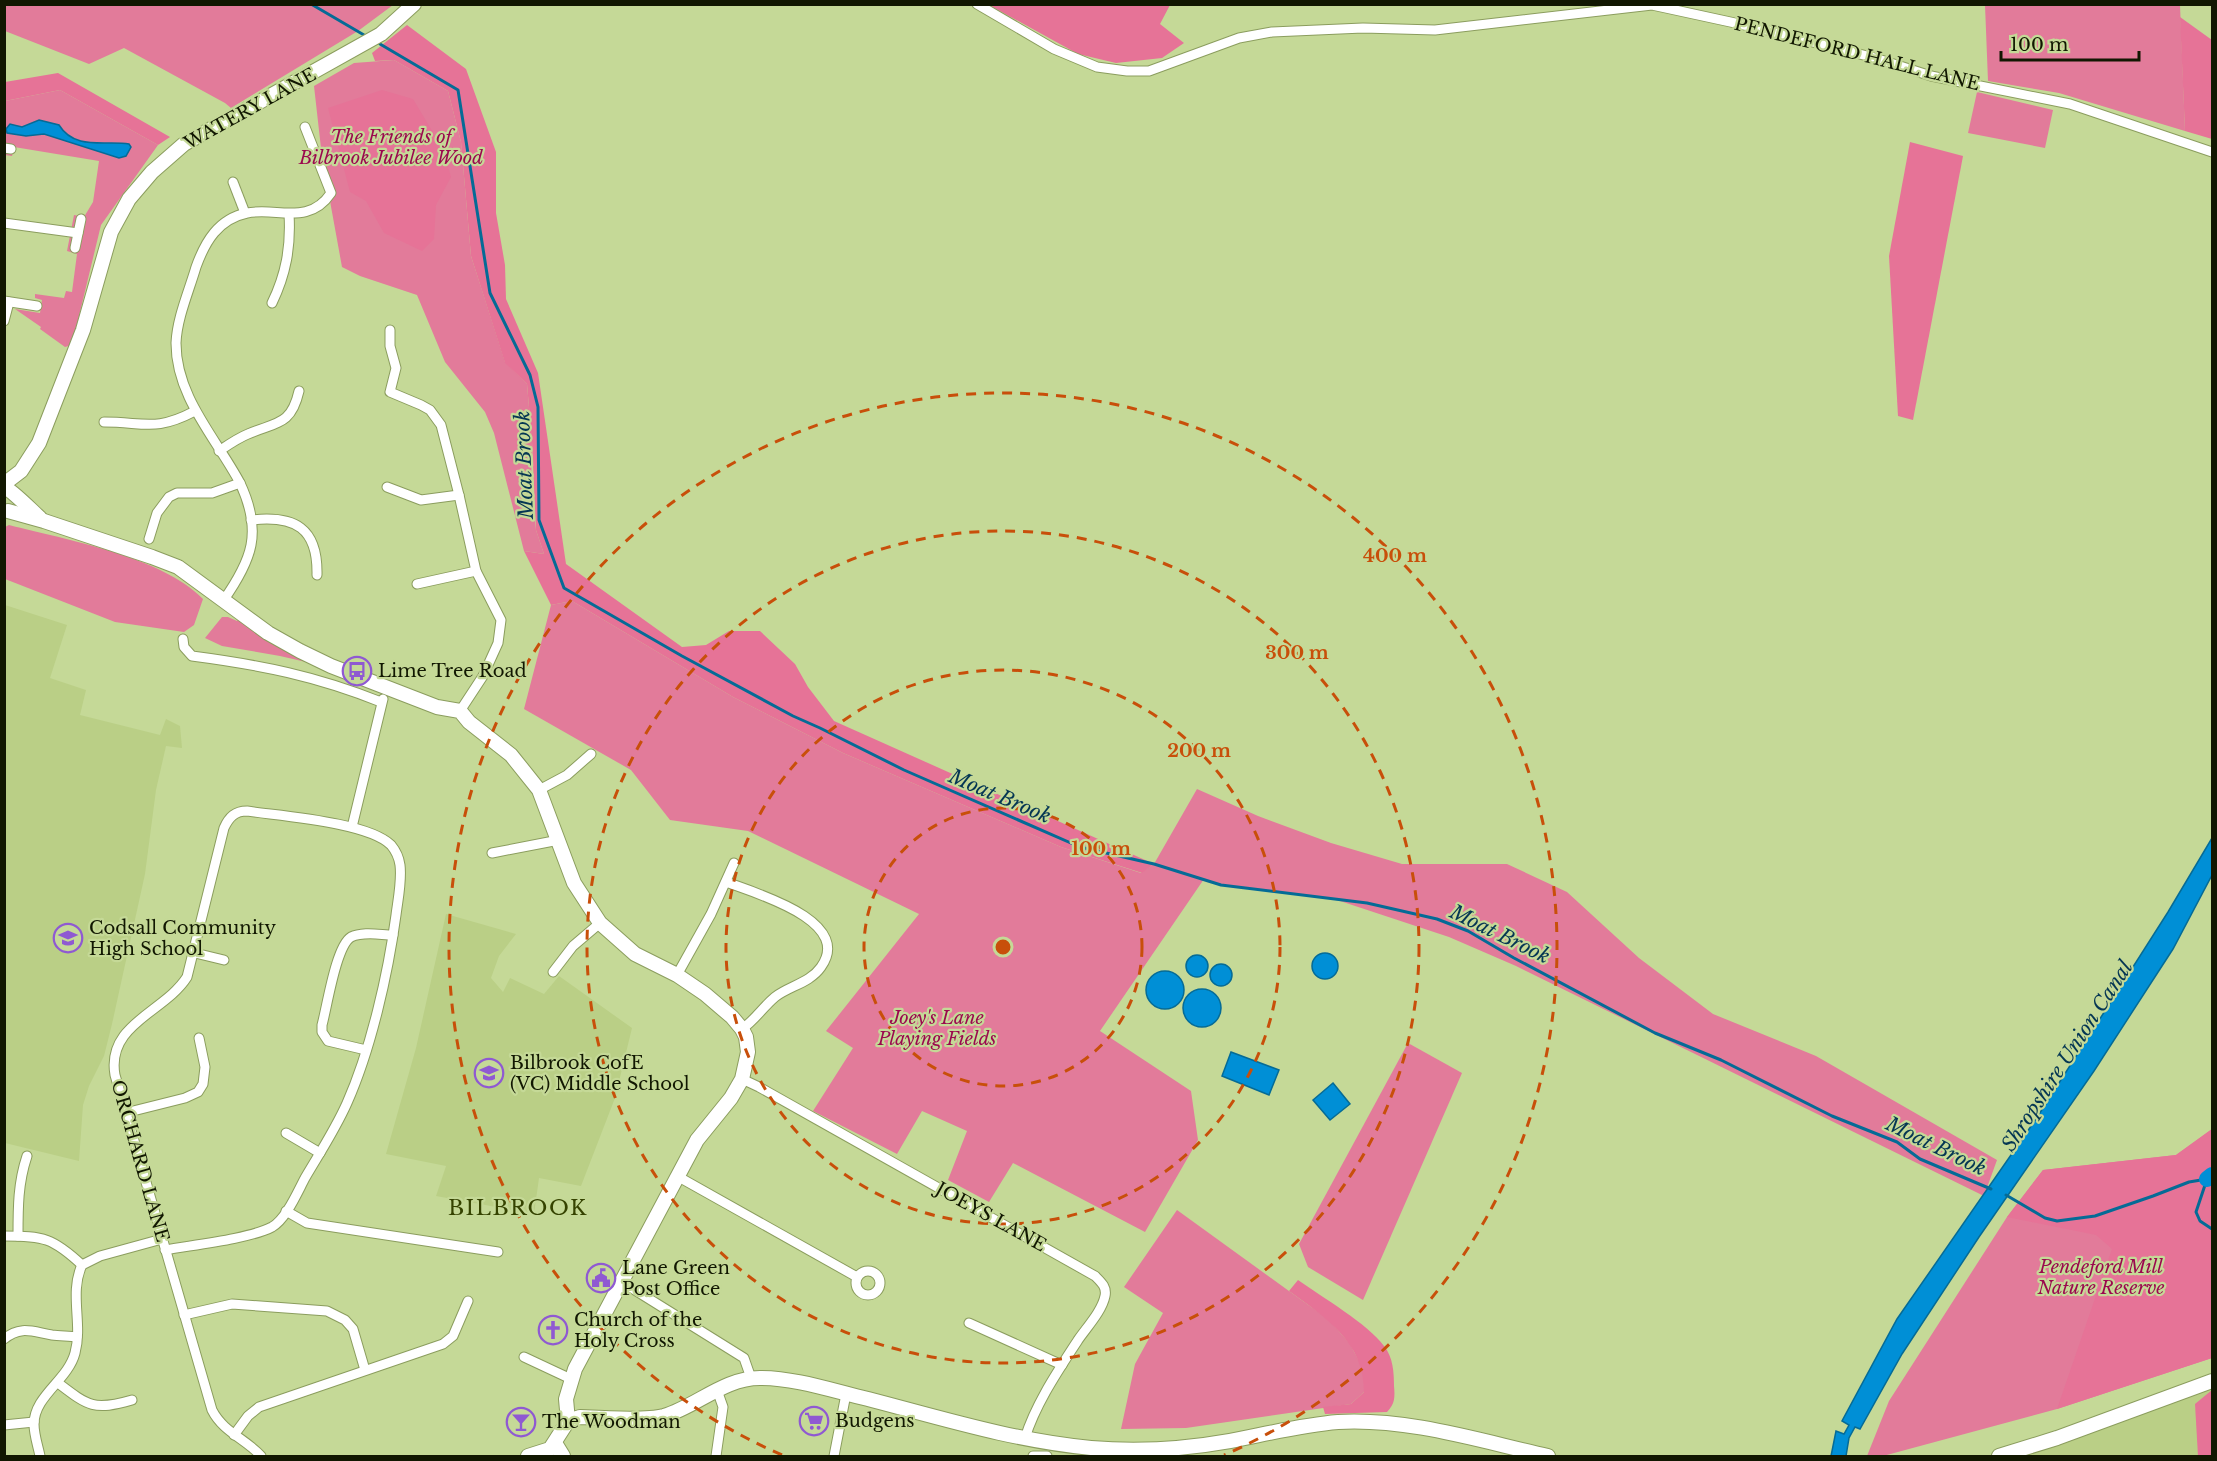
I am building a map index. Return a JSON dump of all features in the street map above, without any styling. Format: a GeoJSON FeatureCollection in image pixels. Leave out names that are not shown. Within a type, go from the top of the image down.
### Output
{"type":"FeatureCollection","features":[{"type":"Feature","properties":{"kind":"street","name":"WATERY LANE"},"geometry":{"type":"LineString","coordinates":[[6,512],[14,505],[9,490],[39,443],[50,418],[83,330],[111,231],[131,196],[152,172],[184,144],[381,34],[414,4]]}},
{"type":"Feature","properties":{"kind":"street","name":"PENDEFORD HALL LANE"},"geometry":{"type":"LineString","coordinates":[[977,4],[1054,49],[1098,67],[1127,71],[1149,71],[1239,38],[1272,32],[1363,28],[1435,30],[1652,5],[1758,28],[1875,58],[1931,76],[2070,104],[2212,152]]}},
{"type":"Feature","properties":{"kind":"street"},"geometry":{"type":"LineString","coordinates":[[223,601],[247,564],[251,544],[251,519],[240,483],[195,411],[180,373],[176,342],[198,263],[208,239],[219,227],[245,213],[306,212],[324,204],[331,194],[305,126]]}},
{"type":"Feature","properties":{"kind":"street"},"geometry":{"type":"LineString","coordinates":[[233,182],[245,213]]}},
{"type":"Feature","properties":{"kind":"street"},"geometry":{"type":"LineString","coordinates":[[272,303],[283,278],[289,256],[289,214]]}},
{"type":"Feature","properties":{"kind":"street"},"geometry":{"type":"LineString","coordinates":[[75,248],[81,219]]}},
{"type":"Feature","properties":{"kind":"street"},"geometry":{"type":"LineString","coordinates":[[4,223],[78,233]]}},
{"type":"Feature","properties":{"kind":"street"},"geometry":{"type":"LineString","coordinates":[[4,321],[7,301],[37,306]]}},
{"type":"Feature","properties":{"kind":"street"},"geometry":{"type":"LineString","coordinates":[[390,330],[390,346],[396,368],[390,392],[422,405],[436,417],[445,436],[476,571],[501,620],[498,643],[483,676],[459,711]]}},
{"type":"Feature","properties":{"kind":"street"},"geometry":{"type":"LineString","coordinates":[[219,451],[247,434],[283,421],[294,408],[299,391]]}},
{"type":"Feature","properties":{"kind":"street"},"geometry":{"type":"LineString","coordinates":[[104,422],[160,425],[180,419],[195,411]]}},
{"type":"Feature","properties":{"kind":"street"},"geometry":{"type":"LineString","coordinates":[[149,539],[160,506],[169,497],[177,493],[212,493],[240,483]]}},
{"type":"Feature","properties":{"kind":"street"},"geometry":{"type":"LineString","coordinates":[[387,487],[421,500],[459,495]]}},
{"type":"Feature","properties":{"kind":"street"},"geometry":{"type":"LineString","coordinates":[[9,490],[44,521]]}},
{"type":"Feature","properties":{"kind":"street"},"geometry":{"type":"LineString","coordinates":[[6,512],[44,521],[152,556],[178,567],[268,633],[300,651],[331,666],[437,707],[459,711],[469,722],[511,755],[539,790],[574,883],[600,923],[635,954],[677,975],[719,1005],[742,1029],[746,1037],[748,1053],[742,1079],[731,1098],[702,1132],[571,1379],[566,1399],[568,1421],[555,1443],[543,1452],[528,1456]]}},
{"type":"Feature","properties":{"kind":"street"},"geometry":{"type":"LineString","coordinates":[[251,519],[282,519],[297,525],[314,547],[317,556],[317,575]]}},
{"type":"Feature","properties":{"kind":"street"},"geometry":{"type":"LineString","coordinates":[[417,584],[476,571]]}},
{"type":"Feature","properties":{"kind":"street"},"geometry":{"type":"LineString","coordinates":[[183,639],[184,647],[192,656],[279,669],[343,687],[381,702]]}},
{"type":"Feature","properties":{"kind":"street"},"geometry":{"type":"LineString","coordinates":[[165,1250],[244,1236],[273,1226],[286,1211],[347,1104],[366,1050],[387,970],[399,894],[399,859],[390,844],[352,828],[381,702],[387,686]]}},
{"type":"Feature","properties":{"kind":"street"},"geometry":{"type":"LineString","coordinates":[[539,790],[567,775],[591,754]]}},
{"type":"Feature","properties":{"kind":"street","name":"ORCHARD LANE"},"geometry":{"type":"LineString","coordinates":[[261,1456],[248,1443],[222,1427],[212,1410],[114,1070],[118,1045],[131,1026],[163,1004],[181,987],[187,977],[195,953],[224,828],[233,814],[247,811],[352,828]]}},
{"type":"Feature","properties":{"kind":"street"},"geometry":{"type":"LineString","coordinates":[[492,853],[559,840]]}},
{"type":"Feature","properties":{"kind":"street"},"geometry":{"type":"LineString","coordinates":[[677,975],[726,882],[734,862]]}},
{"type":"Feature","properties":{"kind":"street"},"geometry":{"type":"LineString","coordinates":[[726,882],[789,907],[820,928],[827,944],[827,953],[820,969],[807,980],[775,998],[742,1029]]}},
{"type":"Feature","properties":{"kind":"street"},"geometry":{"type":"LineString","coordinates":[[553,972],[573,946],[600,923]]}},
{"type":"Feature","properties":{"kind":"street"},"geometry":{"type":"LineString","coordinates":[[366,1050],[328,1041],[322,1032],[322,1025],[341,950],[351,938],[366,934],[393,936]]}},
{"type":"Feature","properties":{"kind":"street"},"geometry":{"type":"LineString","coordinates":[[195,953],[224,960]]}},
{"type":"Feature","properties":{"kind":"street"},"geometry":{"type":"LineString","coordinates":[[125,1113],[185,1098],[198,1092],[203,1083],[205,1067],[199,1038]]}},
{"type":"Feature","properties":{"kind":"street","name":"JOEYS LANE"},"geometry":{"type":"LineString","coordinates":[[742,1079],[1095,1276],[1105,1290],[1102,1304],[1062,1365],[1032,1417],[1025,1438]]}},
{"type":"Feature","properties":{"kind":"street"},"geometry":{"type":"LineString","coordinates":[[286,1133],[320,1153]]}},
{"type":"Feature","properties":{"kind":"street"},"geometry":{"type":"LineString","coordinates":[[18,1236],[20,1177],[27,1156]]}},
{"type":"Feature","properties":{"kind":"street"},"geometry":{"type":"LineString","coordinates":[[677,1176],[858,1277]]}},
{"type":"Feature","properties":{"kind":"street"},"geometry":{"type":"LineString","coordinates":[[286,1211],[306,1222],[498,1252]]}},
{"type":"Feature","properties":{"kind":"street"},"geometry":{"type":"LineString","coordinates":[[4,1236],[36,1236],[53,1241],[82,1265]]}},
{"type":"Feature","properties":{"kind":"street"},"geometry":{"type":"LineString","coordinates":[[40,1456],[34,1422],[42,1402],[72,1362],[77,1337],[76,1281],[82,1265],[100,1256],[162,1239]]}},
{"type":"Feature","properties":{"kind":"street"},"geometry":{"type":"LineString","coordinates":[[622,1282],[744,1358],[751,1378]]}},
{"type":"Feature","properties":{"kind":"street"},"geometry":{"type":"LineString","coordinates":[[234,1435],[258,1407],[448,1341],[453,1336],[468,1300]]}},
{"type":"Feature","properties":{"kind":"street"},"geometry":{"type":"LineString","coordinates":[[184,1315],[232,1304],[327,1311],[345,1320],[353,1329],[365,1370]]}},
{"type":"Feature","properties":{"kind":"street"},"geometry":{"type":"LineString","coordinates":[[969,1323],[1062,1365]]}},
{"type":"Feature","properties":{"kind":"street"},"geometry":{"type":"LineString","coordinates":[[4,1339],[27,1329],[52,1335],[77,1337]]}},
{"type":"Feature","properties":{"kind":"street"},"geometry":{"type":"LineString","coordinates":[[524,1358],[571,1379]]}},
{"type":"Feature","properties":{"kind":"street"},"geometry":{"type":"LineString","coordinates":[[568,1421],[580,1417],[658,1418],[717,1390],[751,1378],[778,1379],[1025,1438],[1102,1449],[1180,1452],[1292,1428],[1351,1422],[1425,1428],[1548,1456]]}},
{"type":"Feature","properties":{"kind":"street"},"geometry":{"type":"LineString","coordinates":[[1999,1456],[2057,1438],[2212,1381]]}},
{"type":"Feature","properties":{"kind":"street"},"geometry":{"type":"LineString","coordinates":[[58,1383],[80,1400],[100,1407],[132,1400]]}},
{"type":"Feature","properties":{"kind":"street"},"geometry":{"type":"LineString","coordinates":[[716,1456],[723,1407],[717,1390]]}},
{"type":"Feature","properties":{"kind":"street"},"geometry":{"type":"LineString","coordinates":[[834,1456],[846,1394]]}},
{"type":"Feature","properties":{"kind":"street"},"geometry":{"type":"LineString","coordinates":[[4,1425],[34,1422]]}},
{"type":"Feature","properties":{"kind":"street"},"geometry":{"type":"LineString","coordinates":[[555,1443],[563,1456]]}},
{"type":"Feature","properties":{"kind":"street"},"geometry":{"type":"LineString","coordinates":[[1022,1455],[1047,1456]]}},
{"type":"Feature","properties":{"kind":"shaded area","name":"Codsall Community High School"},"geometry":{"type":"Polygon","coordinates":[[[5,605],[67,625],[50,678],[86,690],[80,715],[160,735],[166,719],[180,726],[182,748],[166,746],[156,790],[145,874],[112,1024],[104,1056],[89,1086],[83,1105],[79,1161],[5,1143],[5,605]]]}},
{"type":"Feature","properties":{"kind":"shaded area","name":"Bilbrook CofE (VC) Middle School"},"geometry":{"type":"Polygon","coordinates":[[[446,914],[516,934],[499,956],[491,978],[503,992],[510,978],[544,994],[559,976],[632,1028],[615,1098],[581,1186],[539,1178],[534,1214],[436,1196],[446,1166],[386,1154],[416,1048],[446,914]]]}},
{"type":"Feature","properties":{"kind":"shaded area"},"geometry":{"type":"Polygon","coordinates":[[[2212,1388],[2212,1456],[2015,1456],[2212,1388]]]}},
{"type":"Feature","properties":{"kind":"green space"},"geometry":{"type":"Polygon","coordinates":[[[4,5],[393,5],[358,31],[231,108],[124,48],[89,64],[5,31],[4,5]]]}},
{"type":"Feature","properties":{"kind":"green space"},"geometry":{"type":"Polygon","coordinates":[[[989,5],[1170,5],[1160,24],[1184,43],[1162,58],[1116,63],[1078,54],[989,5]]]}},
{"type":"Feature","properties":{"kind":"green space"},"geometry":{"type":"Polygon","coordinates":[[[1985,5],[2180,5],[2185,131],[2059,93],[1988,81],[1985,5]]]}},
{"type":"Feature","properties":{"kind":"green space"},"geometry":{"type":"Polygon","coordinates":[[[2180,17],[2212,40],[2212,139],[2185,131],[2180,17]]]}},
{"type":"Feature","properties":{"kind":"green space"},"geometry":{"type":"Polygon","coordinates":[[[407,25],[466,69],[496,152],[496,213],[505,265],[506,299],[538,373],[566,564],[682,647],[706,645],[729,631],[760,631],[795,664],[808,687],[834,721],[1154,864],[1142,873],[1061,847],[843,753],[733,697],[572,601],[551,605],[524,551],[544,554],[536,530],[527,384],[505,363],[471,256],[461,142],[448,91],[394,60],[375,61],[372,53],[407,25]]]}},
{"type":"Feature","properties":{"kind":"green space","name":"The Friends of Bilbrook Jubilee Wood"},"geometry":{"type":"Polygon","coordinates":[[[394,60],[448,91],[461,142],[471,256],[505,362],[527,384],[532,442],[531,485],[536,530],[544,554],[524,551],[494,433],[485,412],[445,362],[417,295],[360,276],[342,267],[322,157],[314,86],[354,63],[394,60]]]}},
{"type":"Feature","properties":{"kind":"green space"},"geometry":{"type":"Polygon","coordinates":[[[58,73],[170,137],[158,145],[60,90],[5,101],[5,82],[58,73]]]}},
{"type":"Feature","properties":{"kind":"green space"},"geometry":{"type":"Polygon","coordinates":[[[60,90],[158,145],[101,225],[72,345],[65,347],[15,309],[40,313],[42,300],[35,298],[35,294],[64,298],[66,291],[72,292],[77,254],[67,251],[74,215],[84,217],[93,202],[99,161],[14,147],[12,156],[5,155],[5,101],[60,90]]]}},
{"type":"Feature","properties":{"kind":"green space"},"geometry":{"type":"Polygon","coordinates":[[[382,90],[413,99],[443,149],[451,177],[436,205],[434,239],[422,251],[384,233],[366,201],[350,192],[328,108],[382,90]]]}},
{"type":"Feature","properties":{"kind":"green space"},"geometry":{"type":"Polygon","coordinates":[[[1977,92],[2053,110],[2045,148],[1968,133],[1977,92]]]}},
{"type":"Feature","properties":{"kind":"green space"},"geometry":{"type":"Polygon","coordinates":[[[1910,142],[1963,156],[1913,420],[1898,416],[1889,256],[1910,142]]]}},
{"type":"Feature","properties":{"kind":"green space"},"geometry":{"type":"Polygon","coordinates":[[[9,525],[112,552],[163,571],[185,584],[203,599],[194,625],[184,632],[115,622],[5,579],[5,527],[9,525]]]}},
{"type":"Feature","properties":{"kind":"green space","name":"Joey's Lane Playing Fields"},"geometry":{"type":"Polygon","coordinates":[[[572,601],[733,697],[843,753],[1061,847],[1141,873],[1154,864],[1197,789],[1258,816],[1331,843],[1402,864],[1507,864],[1567,892],[1639,958],[1713,1014],[1816,1056],[1997,1160],[1984,1196],[1516,966],[1449,937],[1334,899],[1221,885],[1204,879],[1100,1031],[1191,1091],[1198,1140],[1145,1232],[1013,1163],[989,1202],[948,1180],[967,1131],[922,1111],[897,1154],[813,1111],[853,1048],[826,1031],[919,914],[748,831],[670,820],[631,770],[524,709],[551,605],[572,601]]]}},
{"type":"Feature","properties":{"kind":"green space"},"geometry":{"type":"Polygon","coordinates":[[[222,617],[237,621],[239,618],[319,665],[222,646],[205,638],[222,617]]]}},
{"type":"Feature","properties":{"kind":"green space"},"geometry":{"type":"Polygon","coordinates":[[[1408,1043],[1462,1073],[1363,1300],[1308,1267],[1299,1244],[1408,1043]]]}},
{"type":"Feature","properties":{"kind":"green space","name":"Pendeford Mill Nature Reserve"},"geometry":{"type":"Polygon","coordinates":[[[2212,1129],[2212,1358],[2057,1409],[1883,1456],[1867,1456],[1889,1401],[2007,1217],[2043,1170],[2176,1155],[2212,1129]]]}},
{"type":"Feature","properties":{"kind":"green space"},"geometry":{"type":"Polygon","coordinates":[[[2212,1129],[2212,1358],[2057,1409],[2112,1249],[2096,1235],[2007,1217],[2043,1170],[2176,1155],[2212,1129]]]}},
{"type":"Feature","properties":{"kind":"green space"},"geometry":{"type":"Polygon","coordinates":[[[1177,1210],[1329,1320],[1350,1344],[1364,1371],[1364,1392],[1351,1404],[1186,1428],[1121,1429],[1135,1364],[1163,1313],[1124,1287],[1177,1210]]]}},
{"type":"Feature","properties":{"kind":"green space"},"geometry":{"type":"Polygon","coordinates":[[[1298,1280],[1356,1320],[1387,1350],[1394,1375],[1394,1394],[1393,1403],[1387,1412],[1325,1414],[1323,1407],[1351,1404],[1364,1392],[1362,1374],[1350,1345],[1340,1333],[1289,1291],[1298,1280]]]}},
{"type":"Feature","properties":{"kind":"green space"},"geometry":{"type":"Polygon","coordinates":[[[2212,1390],[2212,1456],[2198,1456],[2195,1404],[2212,1390]]]}},
{"type":"Feature","properties":{"kind":"water"},"geometry":{"type":"Polygon","coordinates":[[[39,120],[59,125],[73,138],[82,141],[129,144],[131,147],[126,156],[119,158],[44,134],[26,136],[7,133],[6,129],[10,124],[22,127],[39,120]]]}},
{"type":"Feature","properties":{"kind":"water"},"geometry":{"type":"Polygon","coordinates":[[[2212,838],[2212,875],[2173,949],[2094,1071],[1979,1237],[1902,1354],[1860,1429],[1855,1427],[1849,1438],[1846,1456],[1831,1456],[1836,1431],[1844,1434],[1849,1425],[1842,1421],[1897,1319],[2036,1119],[2168,912],[2212,838]]]}},
{"type":"Feature","properties":{"kind":"water"},"geometry":{"type":"Polygon","coordinates":[[[1325,953],[1334,957],[1338,966],[1334,975],[1325,979],[1316,975],[1312,966],[1316,957],[1325,953]]]}},
{"type":"Feature","properties":{"kind":"water"},"geometry":{"type":"Polygon","coordinates":[[[1193,955],[1201,955],[1208,962],[1208,970],[1201,977],[1193,977],[1186,970],[1186,962],[1193,955]]]}},
{"type":"Feature","properties":{"kind":"water"},"geometry":{"type":"Polygon","coordinates":[[[1217,964],[1225,964],[1232,971],[1232,979],[1225,986],[1217,986],[1210,979],[1210,971],[1217,964]]]}},
{"type":"Feature","properties":{"kind":"water"},"geometry":{"type":"Polygon","coordinates":[[[1165,971],[1179,976],[1184,990],[1179,1004],[1165,1009],[1151,1004],[1146,990],[1151,976],[1165,971]]]}},
{"type":"Feature","properties":{"kind":"water"},"geometry":{"type":"Polygon","coordinates":[[[1202,989],[1216,994],[1221,1008],[1216,1022],[1202,1027],[1188,1022],[1183,1008],[1188,994],[1202,989]]]}},
{"type":"Feature","properties":{"kind":"water"},"geometry":{"type":"Polygon","coordinates":[[[1231,1052],[1279,1070],[1269,1095],[1222,1076],[1231,1052]]]}},
{"type":"Feature","properties":{"kind":"water"},"geometry":{"type":"Polygon","coordinates":[[[1333,1083],[1350,1104],[1330,1120],[1313,1100],[1333,1083]]]}},
{"type":"Feature","properties":{"kind":"waterway","name":"Moat Brook"},"geometry":{"type":"LineString","coordinates":[[311,4],[364,35]]}},
{"type":"Feature","properties":{"kind":"waterway","name":"Moat Brook"},"geometry":{"type":"LineString","coordinates":[[380,44],[458,90],[490,293],[530,375],[538,407],[539,520],[564,588],[793,716],[904,770],[1080,847],[1154,864],[1221,885],[1367,903],[1437,919],[1468,931],[1655,1033],[1721,1060],[1832,1116],[1897,1142],[1920,1159],[1991,1189]]}},
{"type":"Feature","properties":{"kind":"waterway","name":"Moat Brook"},"geometry":{"type":"LineString","coordinates":[[2207,1179],[2212,1175]]}},
{"type":"Feature","properties":{"kind":"waterway"},"geometry":{"type":"LineString","coordinates":[[2207,1179],[2196,1212],[2200,1221],[2212,1229]]}},
{"type":"Feature","properties":{"kind":"waterway","name":"Moat Brook"},"geometry":{"type":"LineString","coordinates":[[2006,1195],[2045,1218],[2057,1221],[2095,1216],[2189,1182],[2207,1179]]}},
{"type":"Feature","properties":{"kind":"place","name":"Lime Tree Road"},"geometry":{"type":"Point","coordinates":[357,671]}},
{"type":"Feature","properties":{"kind":"place","name":"Codsall Community High School"},"geometry":{"type":"Point","coordinates":[68,938]}},
{"type":"Feature","properties":{"kind":"place","name":"Bilbrook CofE (VC) Middle School"},"geometry":{"type":"Point","coordinates":[489,1073]}},
{"type":"Feature","properties":{"kind":"place","name":"Lane Green Post Office"},"geometry":{"type":"Point","coordinates":[601,1278]}},
{"type":"Feature","properties":{"kind":"place","name":"Church of the Holy Cross"},"geometry":{"type":"Point","coordinates":[553,1330]}},
{"type":"Feature","properties":{"kind":"place","name":"Budgens"},"geometry":{"type":"Point","coordinates":[814,1421]}},
{"type":"Feature","properties":{"kind":"place","name":"The Woodman"},"geometry":{"type":"Point","coordinates":[521,1422]}},
{"type":"Feature","properties":{"kind":"district","name":"BILBROOK"},"geometry":{"type":"Point","coordinates":[518,1208]}},
{"type":"Feature","properties":{"kind":"water label","name":"Shropshire Union Canal"},"geometry":{"type":"Point","coordinates":[2067,1056]}}]}
